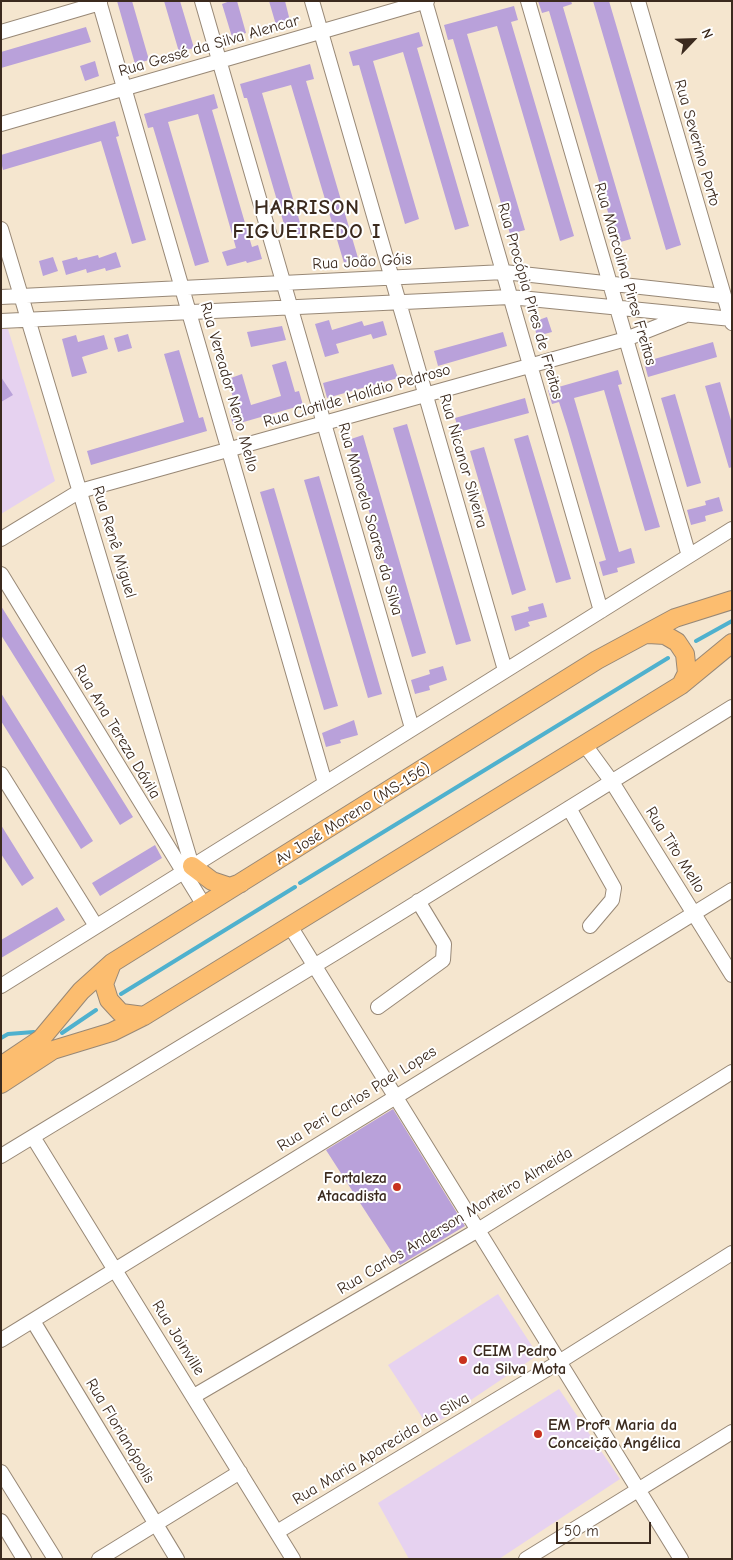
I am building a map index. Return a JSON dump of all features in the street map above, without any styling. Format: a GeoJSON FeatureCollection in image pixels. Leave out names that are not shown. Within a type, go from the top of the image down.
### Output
{"type":"FeatureCollection","features":[{"type":"Feature","properties":{"kind":"main road","name":"Av José Moreno (MS-156)"},"geometry":{"type":"LineString","coordinates":[[1,1066],[42,1039],[81,991],[112,963],[205,907],[597,660],[675,618],[732,600]]}},
{"type":"Feature","properties":{"kind":"main road"},"geometry":{"type":"LineString","coordinates":[[648,634],[665,635],[677,642],[681,648],[684,654],[687,673],[681,685]]}},
{"type":"Feature","properties":{"kind":"main road"},"geometry":{"type":"LineString","coordinates":[[1,1084],[53,1050],[112,1032],[144,1016],[681,685],[732,643]]}},
{"type":"Feature","properties":{"kind":"main road"},"geometry":{"type":"LineString","coordinates":[[187,869],[212,881],[230,886],[242,883]]}},
{"type":"Feature","properties":{"kind":"main road"},"geometry":{"type":"LineString","coordinates":[[112,963],[104,984],[109,1000],[121,1013],[144,1016]]}},
{"type":"Feature","properties":{"kind":"street","name":"Rua Manoela Soares da Silva"},"geometry":{"type":"LineString","coordinates":[[202,1],[412,728]]}},
{"type":"Feature","properties":{"kind":"street","name":"Rua Nicanor Silveira"},"geometry":{"type":"LineString","coordinates":[[312,1],[505,670]]}},
{"type":"Feature","properties":{"kind":"street","name":"Rua Gessé da Silva Alencar"},"geometry":{"type":"LineString","coordinates":[[1,124],[426,1]]}},
{"type":"Feature","properties":{"kind":"street","name":"Rua Procópia Pires de Freitas"},"geometry":{"type":"LineString","coordinates":[[426,1],[601,611]]}},
{"type":"Feature","properties":{"kind":"street","name":"Rua Marcolina Pires Freitas"},"geometry":{"type":"LineString","coordinates":[[528,1],[689,556]]}},
{"type":"Feature","properties":{"kind":"street","name":"Rua Severino Porto"},"geometry":{"type":"LineString","coordinates":[[638,1],[731,320]]}},
{"type":"Feature","properties":{"kind":"street"},"geometry":{"type":"LineString","coordinates":[[1,32],[100,2]]}},
{"type":"Feature","properties":{"kind":"street","name":"Rua Vereador Neno Mello"},"geometry":{"type":"LineString","coordinates":[[100,2],[325,783]]}},
{"type":"Feature","properties":{"kind":"street","name":"Rua Renê Miguel"},"geometry":{"type":"LineString","coordinates":[[1,230],[80,491],[187,869]]}},
{"type":"Feature","properties":{"kind":"street","name":"Rua João Góis"},"geometry":{"type":"LineString","coordinates":[[1,297],[504,272],[723,296]]}},
{"type":"Feature","properties":{"kind":"street"},"geometry":{"type":"LineString","coordinates":[[1,321],[510,296],[687,314]]}},
{"type":"Feature","properties":{"kind":"street","name":"Rua Clotilde Holídio Pedroso"},"geometry":{"type":"LineString","coordinates":[[1,539],[80,491],[626,339],[687,314],[731,320]]}},
{"type":"Feature","properties":{"kind":"street"},"geometry":{"type":"LineString","coordinates":[[3,982],[96,926],[732,529]]}},
{"type":"Feature","properties":{"kind":"street","name":"Rua Ana Tereza Dávila"},"geometry":{"type":"LineString","coordinates":[[1,574],[187,869],[205,907]]}},
{"type":"Feature","properties":{"kind":"street"},"geometry":{"type":"LineString","coordinates":[[1,1156],[314,966],[732,706]]}},
{"type":"Feature","properties":{"kind":"street","name":"Rua Tito Mello"},"geometry":{"type":"LineString","coordinates":[[585,745],[612,782],[732,975]]}},
{"type":"Feature","properties":{"kind":"street"},"geometry":{"type":"LineString","coordinates":[[1,774],[96,926]]}},
{"type":"Feature","properties":{"kind":"street"},"geometry":{"type":"LineString","coordinates":[[569,808],[614,888],[612,900],[590,926]]}},
{"type":"Feature","properties":{"kind":"street","name":"Rua Peri Carlos Pael Lopes"},"geometry":{"type":"LineString","coordinates":[[1,1340],[732,890]]}},
{"type":"Feature","properties":{"kind":"street"},"geometry":{"type":"LineString","coordinates":[[378,1007],[443,960],[444,944],[418,901]]}},
{"type":"Feature","properties":{"kind":"street"},"geometry":{"type":"LineString","coordinates":[[290,926],[681,1559]]}},
{"type":"Feature","properties":{"kind":"street","name":"Rua Carlos Anderson Monteiro Almeida"},"geometry":{"type":"LineString","coordinates":[[194,1396],[478,1230],[732,1072]]}},
{"type":"Feature","properties":{"kind":"street","name":"Rua Joinville"},"geometry":{"type":"LineString","coordinates":[[33,1137],[294,1559]]}},
{"type":"Feature","properties":{"kind":"street","name":"Rua Maria Aparecida da Silva"},"geometry":{"type":"LineString","coordinates":[[277,1532],[559,1362],[732,1253]]}},
{"type":"Feature","properties":{"kind":"street","name":"Rua Florianópolis"},"geometry":{"type":"LineString","coordinates":[[33,1321],[177,1559]]}},
{"type":"Feature","properties":{"kind":"street"},"geometry":{"type":"LineString","coordinates":[[526,1559],[732,1432]]}},
{"type":"Feature","properties":{"kind":"street"},"geometry":{"type":"LineString","coordinates":[[1,1472],[55,1559]]}},
{"type":"Feature","properties":{"kind":"street"},"geometry":{"type":"LineString","coordinates":[[99,1559],[240,1472]]}},
{"type":"Feature","properties":{"kind":"street"},"geometry":{"type":"LineString","coordinates":[[1,1522],[24,1559]]}},
{"type":"Feature","properties":{"kind":"shaded area"},"geometry":{"type":"Polygon","coordinates":[[[1,329],[8,329],[55,481],[1,514],[1,329]]]}},
{"type":"Feature","properties":{"kind":"shaded area","name":"CEIM Pedro da Silva Mota"},"geometry":{"type":"Polygon","coordinates":[[[498,1294],[538,1355],[429,1428],[388,1365],[498,1294]]]}},
{"type":"Feature","properties":{"kind":"shaded area","name":"EM Profª Maria da Conceição Angélica"},"geometry":{"type":"Polygon","coordinates":[[[559,1389],[620,1479],[499,1559],[409,1559],[378,1503],[559,1389]]]}},
{"type":"Feature","properties":{"kind":"building"},"geometry":{"type":"Polygon","coordinates":[[[117,1],[132,1],[149,60],[135,64],[117,1]]]}},
{"type":"Feature","properties":{"kind":"building"},"geometry":{"type":"Polygon","coordinates":[[[164,1],[180,1],[194,48],[179,52],[164,1]]]}},
{"type":"Feature","properties":{"kind":"building"},"geometry":{"type":"Polygon","coordinates":[[[237,1],[246,33],[232,37],[222,4],[237,1]]]}},
{"type":"Feature","properties":{"kind":"building"},"geometry":{"type":"Polygon","coordinates":[[[269,1],[285,1],[290,21],[276,25],[269,1]]]}},
{"type":"Feature","properties":{"kind":"building"},"geometry":{"type":"Polygon","coordinates":[[[538,1],[571,1],[572,4],[563,7],[631,239],[617,243],[549,11],[542,13],[538,1]]]}},
{"type":"Feature","properties":{"kind":"building"},"geometry":{"type":"Polygon","coordinates":[[[593,1],[609,1],[681,245],[666,250],[593,1]]]}},
{"type":"Feature","properties":{"kind":"building"},"geometry":{"type":"Polygon","coordinates":[[[514,6],[518,20],[511,22],[574,236],[560,241],[497,26],[467,34],[525,230],[510,234],[453,39],[448,40],[444,25],[514,6]]]}},
{"type":"Feature","properties":{"kind":"building"},"geometry":{"type":"Polygon","coordinates":[[[86,27],[91,42],[1,68],[1,52],[86,27]]]}},
{"type":"Feature","properties":{"kind":"building"},"geometry":{"type":"Polygon","coordinates":[[[419,32],[423,46],[417,48],[469,226],[455,230],[403,52],[373,61],[419,219],[405,224],[359,65],[353,66],[349,52],[419,32]]]}},
{"type":"Feature","properties":{"kind":"building"},"geometry":{"type":"Polygon","coordinates":[[[95,61],[99,76],[85,81],[80,66],[95,61]]]}},
{"type":"Feature","properties":{"kind":"building"},"geometry":{"type":"Polygon","coordinates":[[[310,64],[314,79],[306,81],[358,258],[344,263],[291,85],[262,93],[303,233],[288,238],[247,98],[244,98],[240,84],[310,64]]]}},
{"type":"Feature","properties":{"kind":"building"},"geometry":{"type":"Polygon","coordinates":[[[214,94],[218,108],[212,110],[252,247],[258,245],[262,259],[227,266],[222,252],[236,248],[198,114],[168,122],[209,262],[195,266],[153,127],[148,128],[144,114],[214,94]]]}},
{"type":"Feature","properties":{"kind":"building"},"geometry":{"type":"Polygon","coordinates":[[[115,121],[119,136],[116,137],[146,240],[132,244],[101,141],[3,170],[1,162],[1,155],[115,121]]]}},
{"type":"Feature","properties":{"kind":"building"},"geometry":{"type":"Polygon","coordinates":[[[116,252],[121,267],[106,271],[105,268],[87,273],[86,269],[66,275],[62,261],[77,257],[78,260],[98,255],[99,258],[116,252]]]}},
{"type":"Feature","properties":{"kind":"building"},"geometry":{"type":"Polygon","coordinates":[[[53,257],[58,271],[43,276],[39,261],[53,257]]]}},
{"type":"Feature","properties":{"kind":"building"},"geometry":{"type":"Polygon","coordinates":[[[547,317],[552,332],[537,336],[533,322],[547,317]]]}},
{"type":"Feature","properties":{"kind":"building"},"geometry":{"type":"Polygon","coordinates":[[[329,320],[332,330],[362,321],[364,326],[383,321],[387,335],[373,339],[371,334],[336,344],[339,353],[325,357],[315,324],[329,320]]]}},
{"type":"Feature","properties":{"kind":"building"},"geometry":{"type":"Polygon","coordinates":[[[282,326],[286,340],[251,347],[247,332],[282,326]]]}},
{"type":"Feature","properties":{"kind":"building"},"geometry":{"type":"Polygon","coordinates":[[[503,332],[507,346],[438,366],[434,351],[503,332]]]}},
{"type":"Feature","properties":{"kind":"building"},"geometry":{"type":"Polygon","coordinates":[[[128,334],[132,348],[118,352],[114,338],[128,334]]]}},
{"type":"Feature","properties":{"kind":"building"},"geometry":{"type":"Polygon","coordinates":[[[76,335],[78,342],[104,335],[108,349],[82,357],[87,373],[72,377],[62,339],[76,335]]]}},
{"type":"Feature","properties":{"kind":"building"},"geometry":{"type":"Polygon","coordinates":[[[713,342],[717,357],[648,377],[644,362],[713,342]]]}},
{"type":"Feature","properties":{"kind":"building"},"geometry":{"type":"Polygon","coordinates":[[[179,350],[199,418],[203,417],[207,431],[91,465],[87,451],[184,422],[164,354],[179,350]]]}},
{"type":"Feature","properties":{"kind":"building"},"geometry":{"type":"Polygon","coordinates":[[[286,361],[295,392],[299,391],[303,405],[233,425],[229,411],[236,409],[228,379],[242,374],[251,405],[281,396],[272,365],[286,361]]]}},
{"type":"Feature","properties":{"kind":"building"},"geometry":{"type":"Polygon","coordinates":[[[393,364],[398,378],[327,398],[323,383],[393,364]]]}},
{"type":"Feature","properties":{"kind":"building"},"geometry":{"type":"Polygon","coordinates":[[[618,370],[622,384],[618,385],[660,527],[645,531],[604,390],[574,398],[619,552],[631,548],[635,563],[617,568],[618,572],[603,576],[599,562],[606,560],[567,427],[559,402],[552,404],[548,390],[618,370]]]}},
{"type":"Feature","properties":{"kind":"building"},"geometry":{"type":"Polygon","coordinates":[[[1,377],[13,395],[1,402],[1,377]]]}},
{"type":"Feature","properties":{"kind":"building"},"geometry":{"type":"Polygon","coordinates":[[[720,382],[732,424],[732,467],[729,468],[705,386],[720,382]]]}},
{"type":"Feature","properties":{"kind":"building"},"geometry":{"type":"Polygon","coordinates":[[[675,394],[701,483],[687,487],[661,398],[675,394]]]}},
{"type":"Feature","properties":{"kind":"building"},"geometry":{"type":"Polygon","coordinates":[[[525,398],[529,413],[459,432],[455,418],[525,398]]]}},
{"type":"Feature","properties":{"kind":"building"},"geometry":{"type":"Polygon","coordinates":[[[407,424],[471,641],[456,645],[393,428],[407,424]]]}},
{"type":"Feature","properties":{"kind":"building"},"geometry":{"type":"Polygon","coordinates":[[[363,435],[426,653],[412,657],[348,440],[363,435]]]}},
{"type":"Feature","properties":{"kind":"building"},"geometry":{"type":"Polygon","coordinates":[[[528,435],[571,579],[556,583],[514,439],[528,435]]]}},
{"type":"Feature","properties":{"kind":"building"},"geometry":{"type":"Polygon","coordinates":[[[484,447],[526,590],[512,595],[470,451],[484,447]]]}},
{"type":"Feature","properties":{"kind":"building"},"geometry":{"type":"Polygon","coordinates":[[[319,476],[382,694],[368,698],[304,480],[319,476]]]}},
{"type":"Feature","properties":{"kind":"building"},"geometry":{"type":"Polygon","coordinates":[[[274,488],[338,706],[324,710],[260,492],[274,488]]]}},
{"type":"Feature","properties":{"kind":"building"},"geometry":{"type":"Polygon","coordinates":[[[719,497],[723,511],[705,516],[706,521],[691,525],[687,510],[706,505],[705,501],[719,497]]]}},
{"type":"Feature","properties":{"kind":"building"},"geometry":{"type":"Polygon","coordinates":[[[543,603],[547,617],[528,622],[530,626],[515,631],[511,616],[529,611],[528,607],[543,603]]]}},
{"type":"Feature","properties":{"kind":"building"},"geometry":{"type":"Polygon","coordinates":[[[1,606],[133,817],[120,825],[1,635],[1,606]]]}},
{"type":"Feature","properties":{"kind":"building"},"geometry":{"type":"Polygon","coordinates":[[[443,666],[447,680],[429,686],[430,690],[415,694],[411,680],[430,674],[429,670],[443,666]]]}},
{"type":"Feature","properties":{"kind":"building"},"geometry":{"type":"Polygon","coordinates":[[[1,693],[93,841],[81,849],[1,721],[1,693]]]}},
{"type":"Feature","properties":{"kind":"building"},"geometry":{"type":"Polygon","coordinates":[[[354,720],[358,735],[340,740],[341,743],[326,747],[322,733],[354,720]]]}},
{"type":"Feature","properties":{"kind":"building"},"geometry":{"type":"Polygon","coordinates":[[[1,825],[34,878],[22,886],[1,854],[1,825]]]}},
{"type":"Feature","properties":{"kind":"building"},"geometry":{"type":"Polygon","coordinates":[[[155,845],[162,858],[100,896],[92,883],[155,845]]]}},
{"type":"Feature","properties":{"kind":"building"},"geometry":{"type":"Polygon","coordinates":[[[57,907],[65,920],[1,958],[1,940],[57,907]]]}},
{"type":"Feature","properties":{"kind":"building","name":"Fortaleza Atacadista"},"geometry":{"type":"Polygon","coordinates":[[[393,1109],[465,1226],[400,1265],[326,1150],[393,1109]]]}},
{"type":"Feature","properties":{"kind":"waterway"},"geometry":{"type":"LineString","coordinates":[[696,641],[732,621]]}},
{"type":"Feature","properties":{"kind":"waterway"},"geometry":{"type":"LineString","coordinates":[[300,883],[668,658]]}},
{"type":"Feature","properties":{"kind":"waterway"},"geometry":{"type":"LineString","coordinates":[[121,994],[295,887]]}},
{"type":"Feature","properties":{"kind":"waterway"},"geometry":{"type":"LineString","coordinates":[[62,1033],[96,1010]]}},
{"type":"Feature","properties":{"kind":"waterway"},"geometry":{"type":"LineString","coordinates":[[1,1038],[8,1034],[34,1032]]}},
{"type":"Feature","properties":{"kind":"place","name":"Fortaleza Atacadista"},"geometry":{"type":"Point","coordinates":[397,1187]}},
{"type":"Feature","properties":{"kind":"place","name":"CEIM Pedro da Silva Mota"},"geometry":{"type":"Point","coordinates":[463,1360]}},
{"type":"Feature","properties":{"kind":"place","name":"EM Profª Maria da Conceição Angélica"},"geometry":{"type":"Point","coordinates":[538,1434]}},
{"type":"Feature","properties":{"kind":"district","name":"HARRISON FIGUEIREDO I"},"geometry":{"type":"Point","coordinates":[307,220]}}]}
